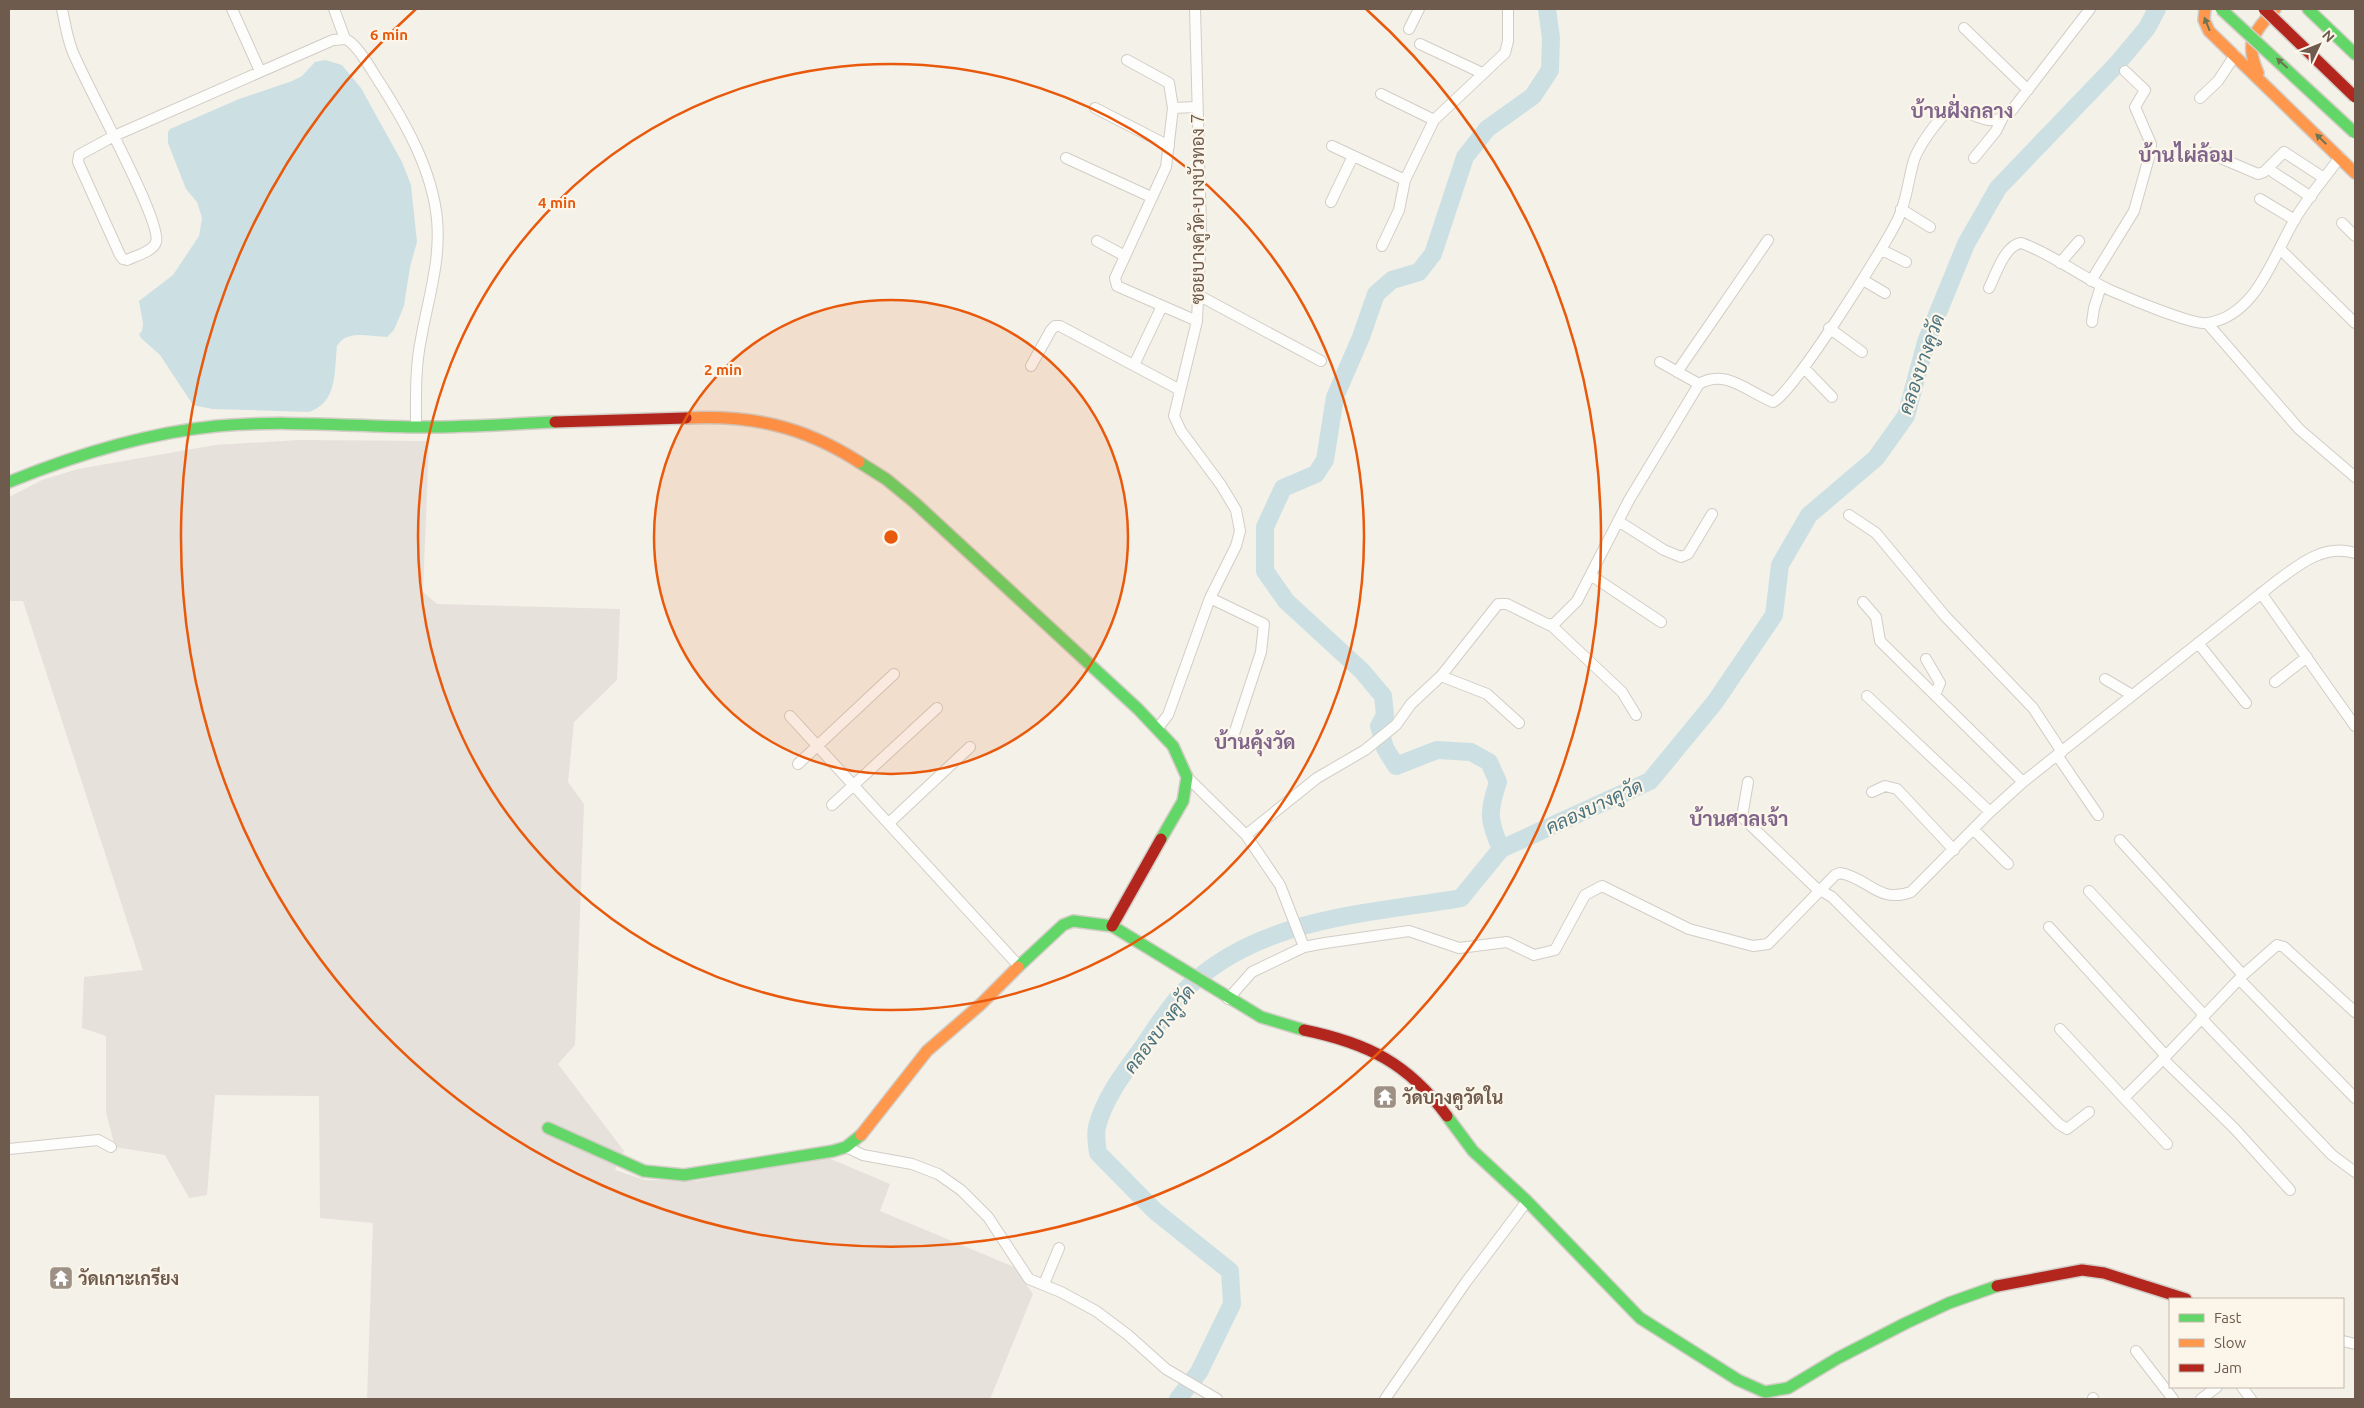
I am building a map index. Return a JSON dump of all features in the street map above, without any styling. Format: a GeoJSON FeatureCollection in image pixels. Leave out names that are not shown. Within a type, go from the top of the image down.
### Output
{"type":"FeatureCollection","features":[{"type":"Feature","properties":{"kind":"street"},"geometry":{"type":"LineString","coordinates":[[62,9],[72,50],[114,136],[150,214],[156,236],[156,242],[153,247],[127,260],[123,259],[120,254],[78,162],[79,155],[84,150],[114,136],[260,71],[333,40],[345,39]]}},
{"type":"Feature","properties":{"kind":"street"},"geometry":{"type":"LineString","coordinates":[[232,9],[260,71]]}},
{"type":"Feature","properties":{"kind":"street"},"geometry":{"type":"LineString","coordinates":[[334,9],[345,39],[360,54],[397,110],[423,164],[434,203],[438,240],[437,257],[417,360],[416,427]]}},
{"type":"Feature","properties":{"kind":"street","name":"ซอยบางคูวัด-บางบัวทอง 7"},"geometry":{"type":"LineString","coordinates":[[1156,729],[1168,715],[1210,598],[1236,546],[1240,531],[1236,510],[1181,431],[1174,416],[1197,321],[1201,229],[1195,9]]}},
{"type":"Feature","properties":{"kind":"street"},"geometry":{"type":"LineString","coordinates":[[1409,29],[1418,9]]}},
{"type":"Feature","properties":{"kind":"street"},"geometry":{"type":"LineString","coordinates":[[1382,246],[1399,210],[1406,180],[1434,120],[1504,53],[1508,41],[1508,9]]}},
{"type":"Feature","properties":{"kind":"street"},"geometry":{"type":"LineString","coordinates":[[1552,626],[1577,601],[1592,576],[1629,500],[1699,384],[1706,380],[1721,377],[1772,402],[1780,398],[1804,368],[1882,250],[1902,209],[1918,150],[1946,113],[1957,110],[1991,120],[2003,117],[2012,110],[2090,9]]}},
{"type":"Feature","properties":{"kind":"street"},"geometry":{"type":"LineString","coordinates":[[2205,9],[2204,20],[2209,31],[2355,172]]}},
{"type":"Feature","properties":{"kind":"street"},"geometry":{"type":"LineString","coordinates":[[2221,9],[2355,133]]}},
{"type":"Feature","properties":{"kind":"street"},"geometry":{"type":"LineString","coordinates":[[2264,9],[2355,97]]}},
{"type":"Feature","properties":{"kind":"street"},"geometry":{"type":"LineString","coordinates":[[2262,82],[2251,59],[2249,49],[2251,40],[2275,9]]}},
{"type":"Feature","properties":{"kind":"street"},"geometry":{"type":"LineString","coordinates":[[2308,9],[2355,54]]}},
{"type":"Feature","properties":{"kind":"street"},"geometry":{"type":"LineString","coordinates":[[1964,28],[2028,90]]}},
{"type":"Feature","properties":{"kind":"street"},"geometry":{"type":"LineString","coordinates":[[1420,44],[1482,73]]}},
{"type":"Feature","properties":{"kind":"street"},"geometry":{"type":"LineString","coordinates":[[2200,98],[2218,82],[2235,55]]}},
{"type":"Feature","properties":{"kind":"street"},"geometry":{"type":"LineString","coordinates":[[1127,60],[1169,83],[1173,108],[1166,167],[1115,278],[1117,286],[1197,321]]}},
{"type":"Feature","properties":{"kind":"street"},"geometry":{"type":"LineString","coordinates":[[2091,280],[2134,211],[2150,154],[2151,144],[2135,107],[2145,90],[2125,71]]}},
{"type":"Feature","properties":{"kind":"street"},"geometry":{"type":"LineString","coordinates":[[1381,94],[1434,120]]}},
{"type":"Feature","properties":{"kind":"street"},"geometry":{"type":"LineString","coordinates":[[1173,108],[1197,107]]}},
{"type":"Feature","properties":{"kind":"street"},"geometry":{"type":"LineString","coordinates":[[1095,108],[1169,146]]}},
{"type":"Feature","properties":{"kind":"street"},"geometry":{"type":"LineString","coordinates":[[1974,158],[1996,131],[2003,117]]}},
{"type":"Feature","properties":{"kind":"street"},"geometry":{"type":"LineString","coordinates":[[1332,146],[1406,180]]}},
{"type":"Feature","properties":{"kind":"street"},"geometry":{"type":"LineString","coordinates":[[2204,151],[2258,174],[2264,172],[2284,152],[2324,178]]}},
{"type":"Feature","properties":{"kind":"street"},"geometry":{"type":"LineString","coordinates":[[1331,202],[1353,156]]}},
{"type":"Feature","properties":{"kind":"street"},"geometry":{"type":"LineString","coordinates":[[1989,288],[2008,251],[2018,243],[2025,244],[2101,286],[2191,322],[2208,324],[2236,311],[2248,300],[2280,249],[2295,220],[2340,157]]}},
{"type":"Feature","properties":{"kind":"street"},"geometry":{"type":"LineString","coordinates":[[1066,158],[1151,197]]}},
{"type":"Feature","properties":{"kind":"street"},"geometry":{"type":"LineString","coordinates":[[2273,172],[2311,197]]}},
{"type":"Feature","properties":{"kind":"street"},"geometry":{"type":"LineString","coordinates":[[2260,199],[2295,220]]}},
{"type":"Feature","properties":{"kind":"street"},"geometry":{"type":"LineString","coordinates":[[1902,209],[1930,227]]}},
{"type":"Feature","properties":{"kind":"street"},"geometry":{"type":"LineString","coordinates":[[2342,223],[2355,236]]}},
{"type":"Feature","properties":{"kind":"street"},"geometry":{"type":"LineString","coordinates":[[1677,372],[1768,240]]}},
{"type":"Feature","properties":{"kind":"street"},"geometry":{"type":"LineString","coordinates":[[1097,241],[1126,256]]}},
{"type":"Feature","properties":{"kind":"street"},"geometry":{"type":"LineString","coordinates":[[2060,263],[2079,242]]}},
{"type":"Feature","properties":{"kind":"street"},"geometry":{"type":"LineString","coordinates":[[2280,249],[2355,323]]}},
{"type":"Feature","properties":{"kind":"street"},"geometry":{"type":"LineString","coordinates":[[1882,250],[1906,262]]}},
{"type":"Feature","properties":{"kind":"street"},"geometry":{"type":"LineString","coordinates":[[1863,280],[1885,293]]}},
{"type":"Feature","properties":{"kind":"street"},"geometry":{"type":"LineString","coordinates":[[2092,322],[2101,286]]}},
{"type":"Feature","properties":{"kind":"street"},"geometry":{"type":"LineString","coordinates":[[1198,295],[1322,361]]}},
{"type":"Feature","properties":{"kind":"street"},"geometry":{"type":"LineString","coordinates":[[1134,365],[1162,306]]}},
{"type":"Feature","properties":{"kind":"street"},"geometry":{"type":"LineString","coordinates":[[2208,324],[2299,429],[2355,477]]}},
{"type":"Feature","properties":{"kind":"street"},"geometry":{"type":"LineString","coordinates":[[1031,366],[1055,326],[1060,326],[1180,390]]}},
{"type":"Feature","properties":{"kind":"street"},"geometry":{"type":"LineString","coordinates":[[1829,328],[1862,352]]}},
{"type":"Feature","properties":{"kind":"street"},"geometry":{"type":"LineString","coordinates":[[1660,362],[1699,384]]}},
{"type":"Feature","properties":{"kind":"street"},"geometry":{"type":"LineString","coordinates":[[1804,368],[1832,397]]}},
{"type":"Feature","properties":{"kind":"street"},"geometry":{"type":"LineString","coordinates":[[9,482],[63,460],[187,430],[290,422],[416,427],[708,417],[764,421],[793,429],[850,456],[886,479],[914,502],[1173,746],[1184,765],[1187,777],[1186,789],[1176,816],[1112,926]]}},
{"type":"Feature","properties":{"kind":"street"},"geometry":{"type":"LineString","coordinates":[[1618,521],[1670,553],[1681,557],[1688,554],[1712,514]]}},
{"type":"Feature","properties":{"kind":"street"},"geometry":{"type":"LineString","coordinates":[[1849,515],[1876,533],[1946,616],[2033,708],[2059,754],[2098,815]]}},
{"type":"Feature","properties":{"kind":"street"},"geometry":{"type":"LineString","coordinates":[[1228,999],[1252,972],[1303,944],[1410,931],[1459,948],[1507,942],[1534,955],[1555,950],[1585,896],[1602,886],[1689,929],[1753,946],[1768,944],[1835,874],[1840,873],[1858,879],[1880,893],[1899,897],[1918,887],[1990,812],[2023,782],[2301,562],[2318,554],[2332,551],[2355,553]]}},
{"type":"Feature","properties":{"kind":"street"},"geometry":{"type":"LineString","coordinates":[[1592,576],[1661,622]]}},
{"type":"Feature","properties":{"kind":"street"},"geometry":{"type":"LineString","coordinates":[[2261,593],[2355,726]]}},
{"type":"Feature","properties":{"kind":"street"},"geometry":{"type":"LineString","coordinates":[[1210,598],[1264,624],[1261,652],[1233,737]]}},
{"type":"Feature","properties":{"kind":"street"},"geometry":{"type":"LineString","coordinates":[[1863,602],[1876,618],[1880,641],[2023,782]]}},
{"type":"Feature","properties":{"kind":"street"},"geometry":{"type":"LineString","coordinates":[[1246,835],[1317,778],[1365,750],[1391,728],[1411,704],[1441,676],[1498,604],[1507,604],[1552,626],[1622,692],[1636,715]]}},
{"type":"Feature","properties":{"kind":"street"},"geometry":{"type":"LineString","coordinates":[[2198,643],[2246,703]]}},
{"type":"Feature","properties":{"kind":"street"},"geometry":{"type":"LineString","coordinates":[[2275,682],[2307,657]]}},
{"type":"Feature","properties":{"kind":"street"},"geometry":{"type":"LineString","coordinates":[[1926,659],[1940,683],[1935,695]]}},
{"type":"Feature","properties":{"kind":"street"},"geometry":{"type":"LineString","coordinates":[[798,764],[894,674]]}},
{"type":"Feature","properties":{"kind":"street"},"geometry":{"type":"LineString","coordinates":[[1441,676],[1487,694],[1519,723]]}},
{"type":"Feature","properties":{"kind":"street"},"geometry":{"type":"LineString","coordinates":[[2105,678],[2132,695]]}},
{"type":"Feature","properties":{"kind":"street"},"geometry":{"type":"LineString","coordinates":[[1867,696],[1990,812]]}},
{"type":"Feature","properties":{"kind":"street"},"geometry":{"type":"LineString","coordinates":[[832,805],[937,708]]}},
{"type":"Feature","properties":{"kind":"street"},"geometry":{"type":"LineString","coordinates":[[790,716],[890,822],[1018,965]]}},
{"type":"Feature","properties":{"kind":"street"},"geometry":{"type":"LineString","coordinates":[[890,822],[970,747]]}},
{"type":"Feature","properties":{"kind":"street"},"geometry":{"type":"LineString","coordinates":[[1187,777],[1246,835],[1280,886],[1303,944]]}},
{"type":"Feature","properties":{"kind":"street"},"geometry":{"type":"LineString","coordinates":[[1748,782],[1742,817],[1815,887],[1821,889],[2063,1128],[2067,1129],[2074,1126],[2089,1112]]}},
{"type":"Feature","properties":{"kind":"street"},"geometry":{"type":"LineString","coordinates":[[1872,792],[1885,786],[1897,789],[1954,850]]}},
{"type":"Feature","properties":{"kind":"street"},"geometry":{"type":"LineString","coordinates":[[1973,830],[2008,864]]}},
{"type":"Feature","properties":{"kind":"street"},"geometry":{"type":"LineString","coordinates":[[2120,840],[2241,977],[2355,1098]]}},
{"type":"Feature","properties":{"kind":"street"},"geometry":{"type":"LineString","coordinates":[[2089,891],[2202,1017],[2332,1155],[2355,1172]]}},
{"type":"Feature","properties":{"kind":"street"},"geometry":{"type":"LineString","coordinates":[[548,1128],[644,1171],[660,1174],[684,1175],[833,1151],[846,1147],[865,1129],[914,1065],[980,1006],[1018,965],[1062,926],[1073,921],[1112,926],[1181,967],[1228,999],[1261,1017],[1285,1026],[1339,1037],[1360,1045],[1400,1068],[1428,1090],[1473,1151],[1527,1201],[1640,1318],[1664,1335],[1738,1380],[1765,1392],[1788,1388],[1838,1358],[1906,1323],[1949,1303],[2001,1284],[2082,1270],[2104,1273],[2183,1298]]}},
{"type":"Feature","properties":{"kind":"street"},"geometry":{"type":"LineString","coordinates":[[2049,927],[2165,1057],[2234,1128],[2290,1190]]}},
{"type":"Feature","properties":{"kind":"street"},"geometry":{"type":"LineString","coordinates":[[2124,1098],[2241,977],[2271,948],[2277,945],[2284,947],[2355,1012]]}},
{"type":"Feature","properties":{"kind":"street"},"geometry":{"type":"LineString","coordinates":[[2060,1029],[2167,1144]]}},
{"type":"Feature","properties":{"kind":"street"},"geometry":{"type":"LineString","coordinates":[[9,1150],[98,1140],[112,1147]]}},
{"type":"Feature","properties":{"kind":"street"},"geometry":{"type":"LineString","coordinates":[[846,1147],[863,1155],[912,1164],[938,1174],[978,1205],[1029,1279],[1044,1284],[1096,1311],[1176,1375],[1217,1399]]}},
{"type":"Feature","properties":{"kind":"street"},"geometry":{"type":"LineString","coordinates":[[1385,1399],[1466,1282],[1527,1201]]}},
{"type":"Feature","properties":{"kind":"street"},"geometry":{"type":"LineString","coordinates":[[1044,1284],[1058,1248]]}},
{"type":"Feature","properties":{"kind":"street"},"geometry":{"type":"LineString","coordinates":[[2136,1351],[2173,1399]]}},
{"type":"Feature","properties":{"kind":"street"},"geometry":{"type":"LineString","coordinates":[[2201,1399],[2216,1388]]}},
{"type":"Feature","properties":{"kind":"street"},"geometry":{"type":"LineString","coordinates":[[2243,1388],[2251,1399]]}},
{"type":"Feature","properties":{"kind":"shaded area"},"geometry":{"type":"Polygon","coordinates":[[[325,60],[342,65],[361,88],[402,162],[411,185],[417,242],[410,267],[404,306],[394,330],[387,337],[359,335],[347,337],[341,341],[337,346],[333,385],[330,394],[318,407],[309,412],[212,409],[193,405],[160,355],[139,334],[142,331],[143,323],[139,301],[173,275],[199,236],[202,218],[197,202],[186,189],[168,143],[168,132],[170,129],[239,99],[292,81],[302,76],[315,62],[325,60]]]}},
{"type":"Feature","properties":{"kind":"shaded area"},"geometry":{"type":"Polygon","coordinates":[[[299,440],[429,441],[423,592],[437,604],[620,609],[617,680],[574,722],[568,782],[584,804],[575,1045],[558,1064],[624,1151],[615,1170],[645,1180],[697,1181],[826,1157],[890,1184],[880,1211],[1014,1267],[1033,1294],[990,1399],[367,1399],[373,1223],[320,1218],[319,1096],[215,1095],[207,1195],[189,1198],[165,1155],[115,1147],[106,1112],[106,1036],[82,1028],[84,977],[143,970],[23,601],[9,601],[9,497],[42,480],[78,469],[215,445],[299,440]]]}},
{"type":"Feature","properties":{"kind":"waterway"},"geometry":{"type":"LineString","coordinates":[[1501,849],[1491,816],[1492,801],[1498,782],[1489,762],[1471,752],[1437,750],[1396,766],[1385,748],[1379,726],[1385,715],[1383,696],[1362,671],[1286,601],[1265,571],[1265,527],[1283,488],[1316,474],[1325,460],[1335,397],[1361,337],[1376,294],[1392,280],[1419,272],[1433,254],[1465,157],[1487,129],[1533,96],[1550,70],[1551,38],[1547,9]]}},
{"type":"Feature","properties":{"kind":"waterway","name":"คลองบางคูวัด"},"geometry":{"type":"LineString","coordinates":[[1178,1399],[1199,1372],[1232,1304],[1230,1271],[1155,1211],[1098,1153],[1096,1137],[1100,1117],[1109,1097],[1161,1019],[1185,990],[1214,966],[1245,948],[1279,933],[1314,923],[1351,915],[1461,898],[1501,849],[1650,781],[1715,702],[1774,615],[1780,565],[1809,515],[1876,458],[1906,416],[1926,342],[1966,244],[1998,188],[2116,65],[2147,28],[2157,9]]}},
{"type":"Feature","properties":{"kind":"traffic: fast"},"geometry":{"type":"LineString","coordinates":[[2221,9],[2355,133]]}},
{"type":"Feature","properties":{"kind":"traffic: fast"},"geometry":{"type":"LineString","coordinates":[[2308,9],[2355,54]]}},
{"type":"Feature","properties":{"kind":"traffic: fast"},"geometry":{"type":"LineString","coordinates":[[9,482],[111,446],[190,429],[217,426],[291,423],[432,427],[555,422]]}},
{"type":"Feature","properties":{"kind":"traffic: fast"},"geometry":{"type":"LineString","coordinates":[[859,462],[886,479],[914,502],[1138,709],[1173,746],[1187,777],[1183,801],[1161,839]]}},
{"type":"Feature","properties":{"kind":"traffic: fast"},"geometry":{"type":"LineString","coordinates":[[1018,967],[1063,925],[1073,921],[1112,926],[1261,1017],[1304,1030]]}},
{"type":"Feature","properties":{"kind":"traffic: fast"},"geometry":{"type":"LineString","coordinates":[[1447,1116],[1473,1151],[1527,1201],[1640,1318],[1738,1380],[1765,1392],[1788,1388],[1838,1358],[1906,1323],[1949,1303],[1997,1286]]}},
{"type":"Feature","properties":{"kind":"traffic: fast"},"geometry":{"type":"LineString","coordinates":[[548,1128],[644,1171],[684,1175],[833,1151],[846,1147],[861,1135]]}},
{"type":"Feature","properties":{"kind":"traffic: slow"},"geometry":{"type":"LineString","coordinates":[[2205,9],[2204,20],[2209,31],[2355,173]]}},
{"type":"Feature","properties":{"kind":"traffic: slow"},"geometry":{"type":"LineString","coordinates":[[2258,73],[2252,53],[2253,38],[2275,9]]}},
{"type":"Feature","properties":{"kind":"traffic: slow"},"geometry":{"type":"LineString","coordinates":[[686,418],[733,419],[776,425],[818,440],[859,462]]}},
{"type":"Feature","properties":{"kind":"traffic: slow"},"geometry":{"type":"LineString","coordinates":[[861,1135],[927,1051],[980,1005],[1018,967]]}},
{"type":"Feature","properties":{"kind":"traffic: jam"},"geometry":{"type":"LineString","coordinates":[[2264,9],[2355,97]]}},
{"type":"Feature","properties":{"kind":"traffic: jam"},"geometry":{"type":"LineString","coordinates":[[555,422],[686,418]]}},
{"type":"Feature","properties":{"kind":"traffic: jam"},"geometry":{"type":"LineString","coordinates":[[1112,926],[1161,839]]}},
{"type":"Feature","properties":{"kind":"traffic: jam"},"geometry":{"type":"LineString","coordinates":[[1304,1030],[1347,1041],[1385,1058],[1417,1082],[1447,1116]]}},
{"type":"Feature","properties":{"kind":"traffic: jam"},"geometry":{"type":"LineString","coordinates":[[1997,1286],[2082,1270],[2104,1273],[2183,1298]]}},
{"type":"Feature","properties":{"kind":"place","name":"วัดบางคูวัดใน"},"geometry":{"type":"Point","coordinates":[1385,1097]}},
{"type":"Feature","properties":{"kind":"place","name":"วัดเกาะเกรียง"},"geometry":{"type":"Point","coordinates":[61,1278]}},
{"type":"Feature","properties":{"kind":"district","name":"บ้านฝั่งกลาง"},"geometry":{"type":"Point","coordinates":[1962,110]}},
{"type":"Feature","properties":{"kind":"district","name":"บ้านไผ่ล้อม"},"geometry":{"type":"Point","coordinates":[2186,154]}},
{"type":"Feature","properties":{"kind":"district","name":"บ้านคุ้งวัด"},"geometry":{"type":"Point","coordinates":[1255,741]}},
{"type":"Feature","properties":{"kind":"district","name":"บ้านศาลเจ้า"},"geometry":{"type":"Point","coordinates":[1739,818]}}]}
